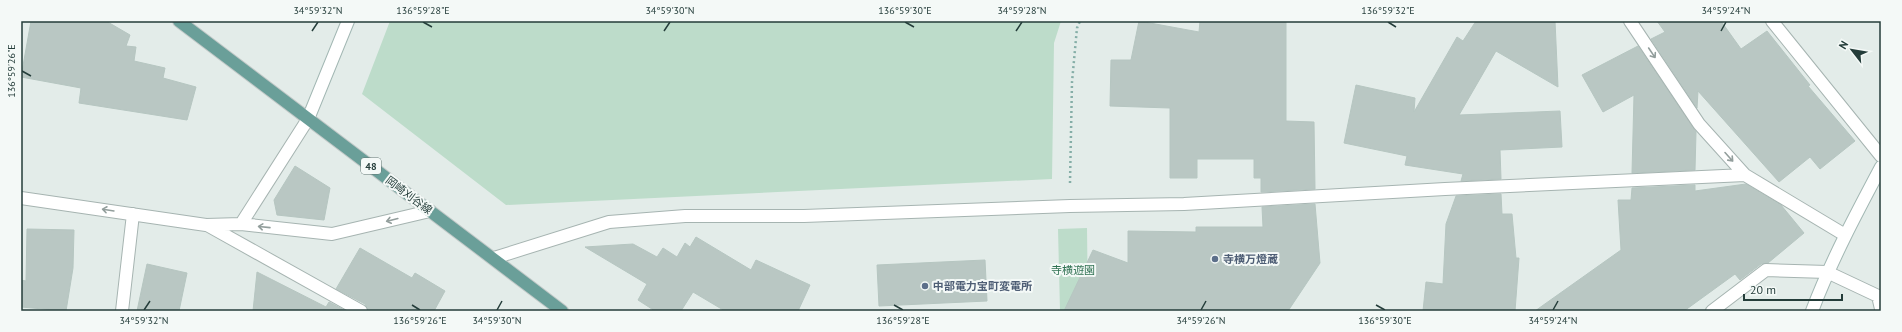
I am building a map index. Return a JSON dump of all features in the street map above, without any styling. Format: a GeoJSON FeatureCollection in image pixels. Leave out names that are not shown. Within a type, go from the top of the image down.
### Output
{"type":"FeatureCollection","features":[{"type":"Feature","properties":{"kind":"main road","name":"岡崎刈谷線"},"geometry":{"type":"LineString","coordinates":[[179,21],[494,258],[556,309]]}},
{"type":"Feature","properties":{"kind":"street"},"geometry":{"type":"LineString","coordinates":[[241,224],[308,119],[348,21]]}},
{"type":"Feature","properties":{"kind":"street"},"geometry":{"type":"LineString","coordinates":[[1630,21],[1699,124],[1745,175],[1845,235]]}},
{"type":"Feature","properties":{"kind":"street"},"geometry":{"type":"LineString","coordinates":[[1772,21],[1881,156]]}},
{"type":"Feature","properties":{"kind":"street"},"geometry":{"type":"LineString","coordinates":[[1812,311],[1827,272],[1881,167]]}},
{"type":"Feature","properties":{"kind":"street"},"geometry":{"type":"LineString","coordinates":[[494,258],[609,222],[685,216],[804,216],[1070,206],[1184,204],[1445,189],[1745,175]]}},
{"type":"Feature","properties":{"kind":"street"},"geometry":{"type":"LineString","coordinates":[[21,198],[206,225],[241,224],[332,234],[430,211]]}},
{"type":"Feature","properties":{"kind":"street"},"geometry":{"type":"LineString","coordinates":[[122,311],[133,214]]}},
{"type":"Feature","properties":{"kind":"street"},"geometry":{"type":"LineString","coordinates":[[206,225],[361,311]]}},
{"type":"Feature","properties":{"kind":"street"},"geometry":{"type":"LineString","coordinates":[[1712,311],[1766,270],[1827,272],[1879,295],[1881,309]]}},
{"type":"Feature","properties":{"kind":"path"},"geometry":{"type":"LineString","coordinates":[[1070,206],[1072,82],[1077,28],[1080,21]]}},
{"type":"Feature","properties":{"kind":"green space"},"geometry":{"type":"Polygon","coordinates":[[[390,21],[1061,21],[1054,43],[1052,179],[506,205],[362,94],[390,21]]]}},
{"type":"Feature","properties":{"kind":"green space","name":"寺横遊園"},"geometry":{"type":"Polygon","coordinates":[[[1087,228],[1088,311],[1060,311],[1058,229],[1087,228]]]}},
{"type":"Feature","properties":{"kind":"building"},"geometry":{"type":"Polygon","coordinates":[[[31,21],[106,21],[130,35],[126,46],[136,47],[134,61],[165,68],[163,78],[196,87],[187,120],[79,103],[81,88],[21,77],[31,21]]]}},
{"type":"Feature","properties":{"kind":"building"},"geometry":{"type":"Polygon","coordinates":[[[1139,21],[1199,32],[1200,21],[1286,21],[1286,121],[1314,122],[1315,189],[1261,192],[1261,178],[1254,178],[1254,159],[1197,159],[1197,178],[1170,178],[1170,108],[1110,106],[1111,60],[1131,60],[1139,21]]]}},
{"type":"Feature","properties":{"kind":"building"},"geometry":{"type":"Polygon","coordinates":[[[1476,21],[1555,21],[1558,87],[1496,51],[1459,115],[1560,111],[1562,147],[1500,150],[1501,179],[1461,181],[1463,174],[1405,165],[1407,156],[1344,143],[1356,85],[1415,98],[1414,112],[1457,37],[1463,41],[1476,21]]]}},
{"type":"Feature","properties":{"kind":"building"},"geometry":{"type":"Polygon","coordinates":[[[1657,21],[1721,21],[1741,49],[1767,31],[1810,85],[1808,86],[1855,141],[1820,169],[1810,157],[1779,182],[1698,91],[1697,108],[1651,39],[1665,32],[1657,21]]]}},
{"type":"Feature","properties":{"kind":"building"},"geometry":{"type":"Polygon","coordinates":[[[1638,46],[1696,132],[1695,170],[1632,173],[1634,95],[1603,112],[1582,75],[1638,46]]]}},
{"type":"Feature","properties":{"kind":"building"},"geometry":{"type":"Polygon","coordinates":[[[295,166],[330,188],[324,220],[277,215],[274,200],[295,166]]]}},
{"type":"Feature","properties":{"kind":"building"},"geometry":{"type":"Polygon","coordinates":[[[1746,184],[1781,205],[1804,233],[1768,263],[1761,264],[1740,280],[1735,274],[1684,311],[1535,311],[1621,250],[1618,200],[1631,200],[1632,188],[1695,185],[1695,191],[1746,184]]]}},
{"type":"Feature","properties":{"kind":"building"},"geometry":{"type":"Polygon","coordinates":[[[1501,194],[1502,214],[1512,214],[1516,258],[1519,258],[1515,311],[1423,311],[1426,282],[1443,284],[1446,224],[1456,196],[1501,194]]]}},
{"type":"Feature","properties":{"kind":"building"},"geometry":{"type":"Polygon","coordinates":[[[1315,204],[1320,263],[1288,311],[1064,311],[1093,250],[1128,263],[1128,231],[1196,232],[1196,227],[1263,227],[1262,207],[1315,204]]]}},
{"type":"Feature","properties":{"kind":"building"},"geometry":{"type":"Polygon","coordinates":[[[27,229],[74,230],[73,268],[66,311],[21,307],[21,280],[26,281],[27,229]]]}},
{"type":"Feature","properties":{"kind":"building"},"geometry":{"type":"Polygon","coordinates":[[[696,237],[751,270],[756,260],[810,285],[798,311],[725,311],[693,292],[681,311],[655,311],[638,300],[647,284],[585,247],[633,244],[657,257],[663,248],[677,257],[685,243],[690,247],[696,237]]]}},
{"type":"Feature","properties":{"kind":"building"},"geometry":{"type":"Polygon","coordinates":[[[360,248],[412,278],[415,273],[445,291],[434,311],[368,311],[365,304],[336,289],[360,248]]]}},
{"type":"Feature","properties":{"kind":"building"},"geometry":{"type":"Polygon","coordinates":[[[985,260],[987,301],[879,306],[877,265],[985,260]]]}},
{"type":"Feature","properties":{"kind":"building"},"geometry":{"type":"Polygon","coordinates":[[[147,264],[187,273],[179,311],[137,311],[147,264]]]}},
{"type":"Feature","properties":{"kind":"building"},"geometry":{"type":"Polygon","coordinates":[[[257,272],[326,307],[329,302],[346,311],[253,311],[257,272]]]}},
{"type":"Feature","properties":{"kind":"place","name":"寺横万燈蔵"},"geometry":{"type":"Point","coordinates":[1215,259]}},
{"type":"Feature","properties":{"kind":"place","name":"中部電力宝町変電所"},"geometry":{"type":"Point","coordinates":[925,286]}}]}
